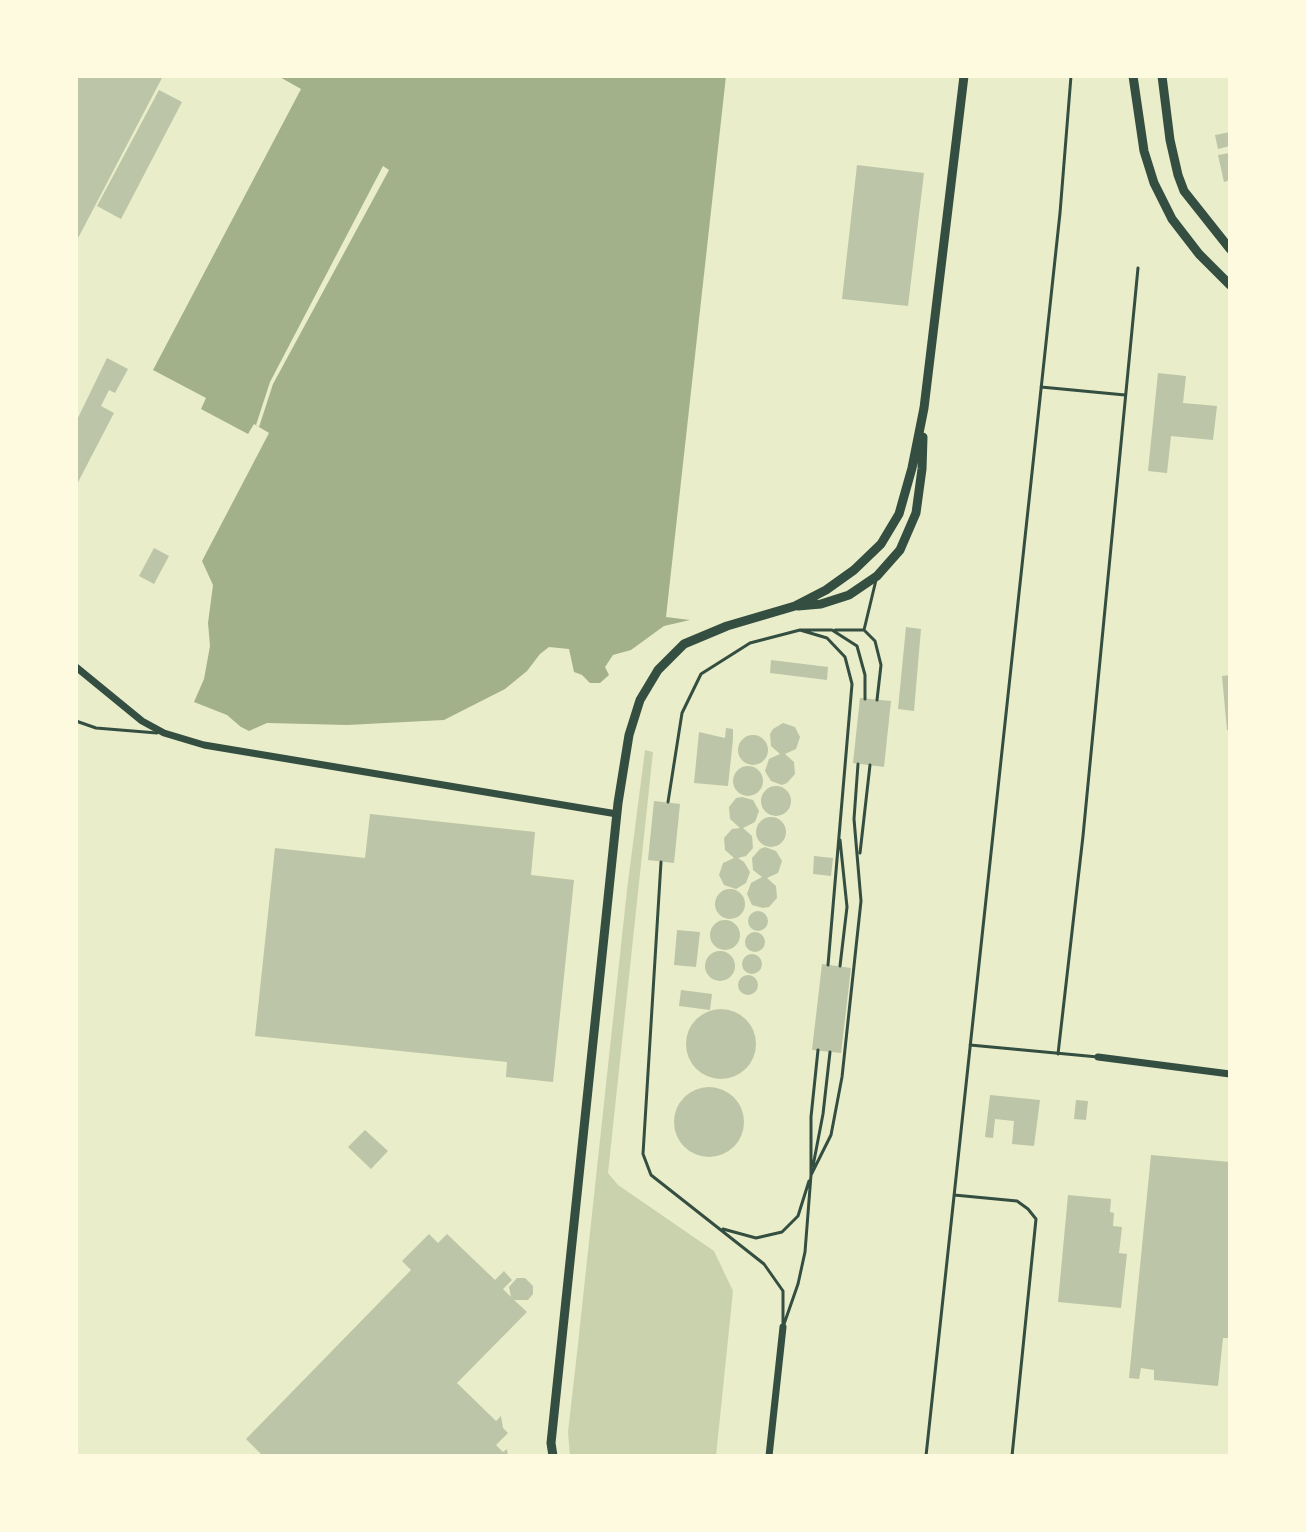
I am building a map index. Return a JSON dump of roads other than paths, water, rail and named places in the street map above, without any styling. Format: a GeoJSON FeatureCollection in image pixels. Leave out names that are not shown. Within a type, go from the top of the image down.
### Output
{"type":"FeatureCollection","features":[{"type":"Feature","properties":{"kind":"street"},"geometry":{"type":"LineString","coordinates":[[795,606],[854,570],[881,544],[899,514],[924,408],[964,76]]}},
{"type":"Feature","properties":{"kind":"street"},"geometry":{"type":"LineString","coordinates":[[1133,76],[1144,151],[1154,183],[1172,219],[1199,254],[1230,285]]}},
{"type":"Feature","properties":{"kind":"street"},"geometry":{"type":"LineString","coordinates":[[1162,76],[1170,140],[1184,191],[1230,249]]}},
{"type":"Feature","properties":{"kind":"street"},"geometry":{"type":"LineString","coordinates":[[553,1456],[551,1443],[617,814],[629,735],[640,700],[658,670],[684,644],[727,626],[795,606],[821,604],[849,595],[877,576],[900,550],[916,513],[922,469],[924,408]]}},
{"type":"Feature","properties":{"kind":"street"},"geometry":{"type":"LineString","coordinates":[[76,667],[120,705],[164,733],[204,745],[617,814]]}},
{"type":"Feature","properties":{"kind":"street"},"geometry":{"type":"LineString","coordinates":[[1098,1057],[1230,1071]]}},
{"type":"Feature","properties":{"kind":"street"},"geometry":{"type":"LineString","coordinates":[[769,1456],[783,1327]]}},
{"type":"Feature","properties":{"kind":"lane"},"geometry":{"type":"LineString","coordinates":[[926,1456],[1069,123],[1071,76]]}},
{"type":"Feature","properties":{"kind":"lane"},"geometry":{"type":"LineString","coordinates":[[1058,1054],[1083,836],[1138,268]]}},
{"type":"Feature","properties":{"kind":"lane"},"geometry":{"type":"LineString","coordinates":[[1041,387],[1126,396]]}},
{"type":"Feature","properties":{"kind":"lane"},"geometry":{"type":"LineString","coordinates":[[864,630],[877,576]]}},
{"type":"Feature","properties":{"kind":"lane"},"geometry":{"type":"LineString","coordinates":[[668,802],[682,713],[701,674],[750,643],[800,630],[864,630],[875,641],[881,665],[877,700]]}},
{"type":"Feature","properties":{"kind":"lane"},"geometry":{"type":"LineString","coordinates":[[800,630],[827,638],[845,657],[852,684],[828,965]]}},
{"type":"Feature","properties":{"kind":"lane"},"geometry":{"type":"LineString","coordinates":[[832,630],[857,646],[865,675],[865,699]]}},
{"type":"Feature","properties":{"kind":"lane"},"geometry":{"type":"LineString","coordinates":[[76,721],[96,728],[164,733]]}},
{"type":"Feature","properties":{"kind":"lane"},"geometry":{"type":"LineString","coordinates":[[811,1175],[831,1135],[842,1077],[861,901],[854,819],[858,764]]}},
{"type":"Feature","properties":{"kind":"lane"},"geometry":{"type":"LineString","coordinates":[[859,860],[870,765]]}},
{"type":"Feature","properties":{"kind":"lane"},"geometry":{"type":"LineString","coordinates":[[840,832],[847,907],[840,966]]}},
{"type":"Feature","properties":{"kind":"lane"},"geometry":{"type":"LineString","coordinates":[[661,862],[643,1154],[651,1175],[764,1264],[783,1291],[783,1327]]}},
{"type":"Feature","properties":{"kind":"lane"},"geometry":{"type":"LineString","coordinates":[[970,1045],[1098,1057]]}},
{"type":"Feature","properties":{"kind":"lane"},"geometry":{"type":"LineString","coordinates":[[783,1327],[805,1252],[811,1175],[811,1117],[818,1050]]}},
{"type":"Feature","properties":{"kind":"lane"},"geometry":{"type":"LineString","coordinates":[[721,1229],[756,1238],[782,1232],[798,1216],[811,1175],[823,1114],[830,1052]]}},
{"type":"Feature","properties":{"kind":"lane"},"geometry":{"type":"LineString","coordinates":[[954,1195],[1017,1201],[1036,1219],[1012,1456]]}}]}
